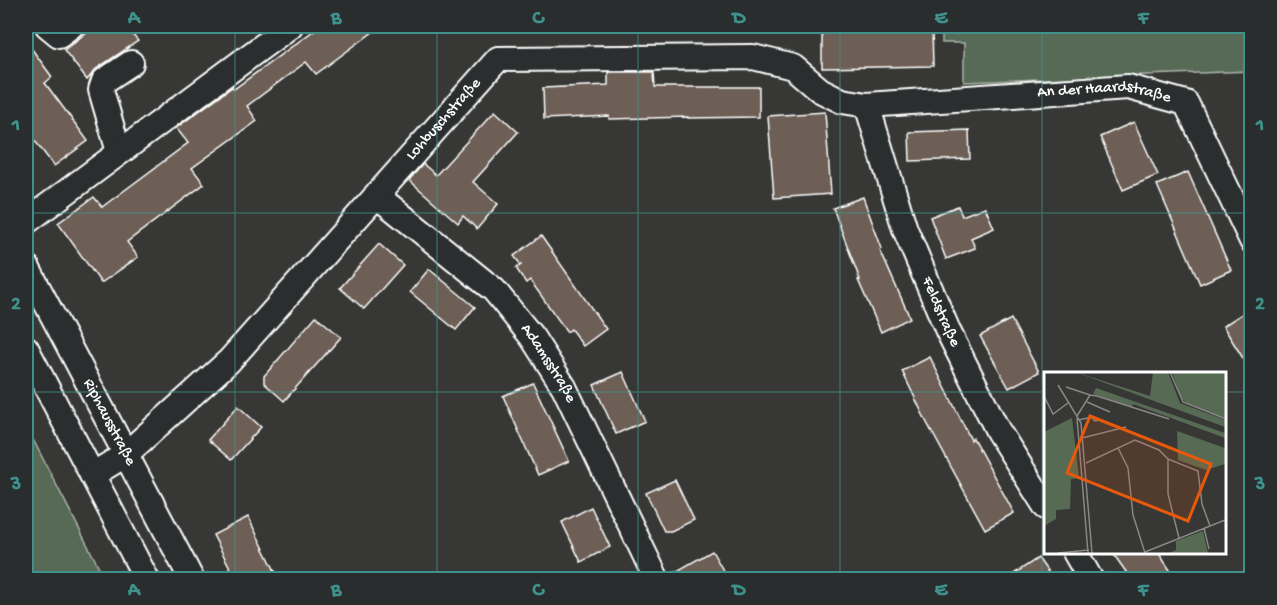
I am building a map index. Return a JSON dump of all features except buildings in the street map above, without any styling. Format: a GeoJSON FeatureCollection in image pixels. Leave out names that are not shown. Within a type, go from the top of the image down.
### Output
{"type":"FeatureCollection","features":[{"type":"Feature","properties":{"kind":"street"},"geometry":{"type":"LineString","coordinates":[[48,26],[59,35],[71,26]]}},
{"type":"Feature","properties":{"kind":"street"},"geometry":{"type":"LineString","coordinates":[[26,222],[290,26]]}},
{"type":"Feature","properties":{"kind":"street","name":"Lohbuschstraße"},"geometry":{"type":"LineString","coordinates":[[92,475],[125,455],[229,361],[498,58],[753,57],[792,67],[820,90],[842,101],[867,105]]}},
{"type":"Feature","properties":{"kind":"street"},"geometry":{"type":"LineString","coordinates":[[119,152],[101,90],[104,81],[131,63]]}},
{"type":"Feature","properties":{"kind":"street","name":"An der Haardstraße"},"geometry":{"type":"LineString","coordinates":[[867,105],[1128,87],[1186,103],[1251,241]]}},
{"type":"Feature","properties":{"kind":"street","name":"Feldstraße"},"geometry":{"type":"LineString","coordinates":[[867,105],[905,229],[948,331],[998,431],[1044,504]]}},
{"type":"Feature","properties":{"kind":"street","name":"Adamsstraße"},"geometry":{"type":"LineString","coordinates":[[376,195],[494,290],[532,337],[564,387],[657,579]]}},
{"type":"Feature","properties":{"kind":"street","name":"Riphausstraße"},"geometry":{"type":"LineString","coordinates":[[26,265],[192,579]]}},
{"type":"Feature","properties":{"kind":"street"},"geometry":{"type":"LineString","coordinates":[[26,348],[147,579]]}},
{"type":"Feature","properties":{"kind":"street"},"geometry":{"type":"LineString","coordinates":[[1075,554],[1092,579]]}},
{"type":"Feature","properties":{"kind":"green space"},"geometry":{"type":"Polygon","coordinates":[[[942,26],[1251,26],[1251,71],[964,82],[964,43],[942,43],[942,26]]]}},
{"type":"Feature","properties":{"kind":"green space"},"geometry":{"type":"Polygon","coordinates":[[[26,426],[105,579],[26,579],[26,426]]]}}]}
